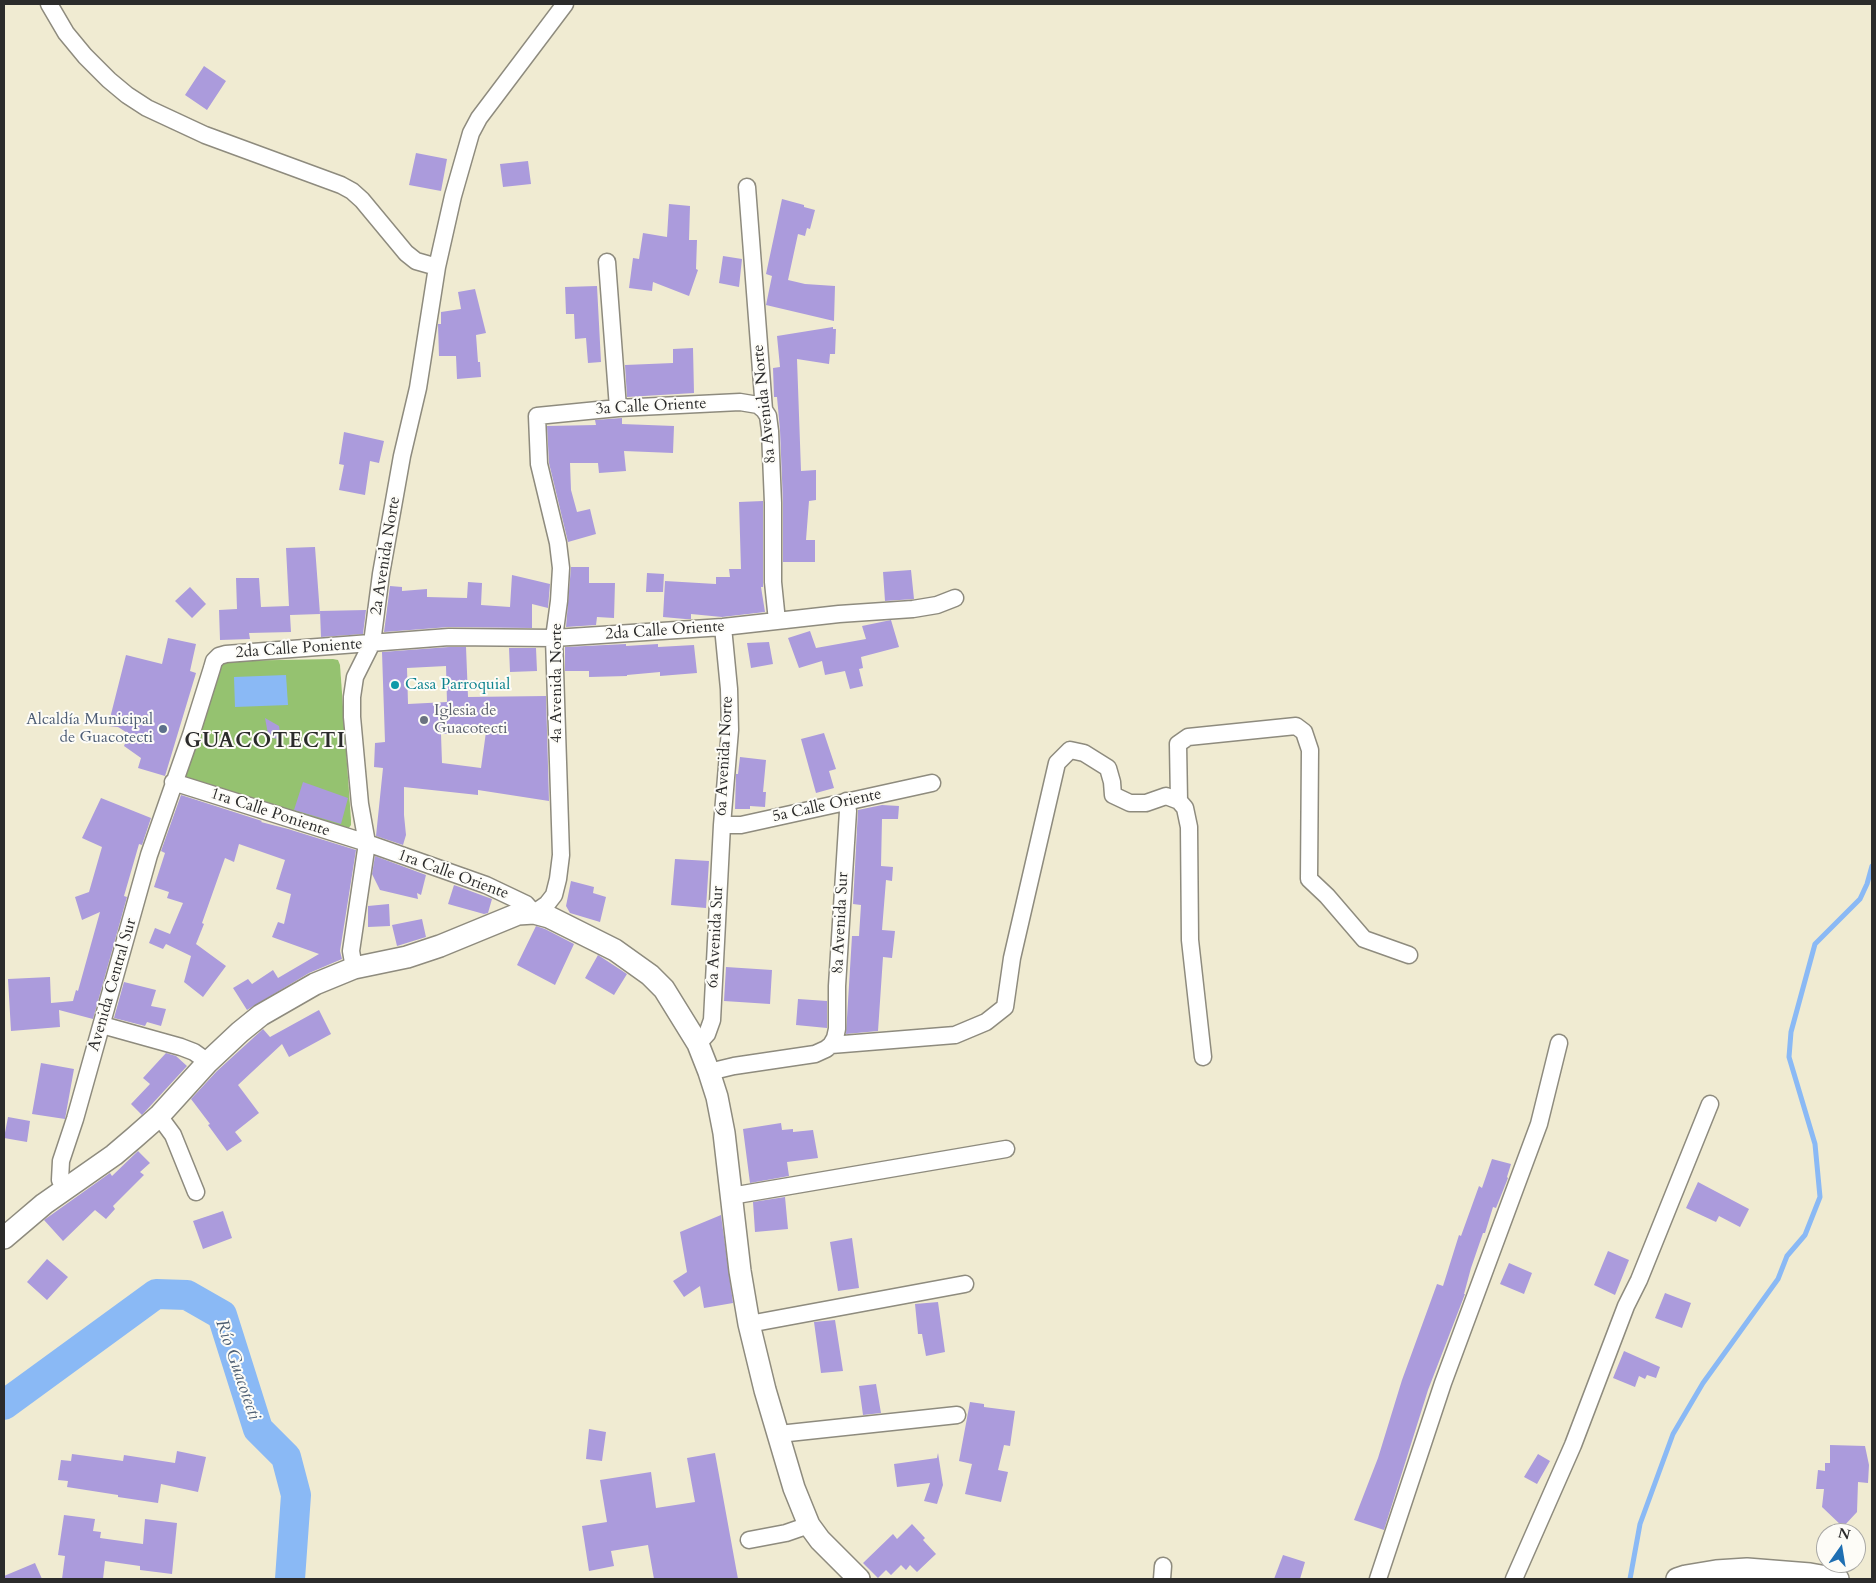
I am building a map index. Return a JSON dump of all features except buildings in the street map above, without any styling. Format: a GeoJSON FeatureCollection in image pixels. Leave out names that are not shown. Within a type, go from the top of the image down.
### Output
{"type":"FeatureCollection","features":[{"type":"Feature","properties":{"kind":"street"},"geometry":{"type":"LineString","coordinates":[[49,4],[66,33],[85,56],[127,95],[148,108],[205,135],[341,185],[352,191],[362,200],[406,253],[416,261],[437,267]]}},
{"type":"Feature","properties":{"kind":"street","name":"2a Avenida Norte"},"geometry":{"type":"LineString","coordinates":[[368,843],[360,804],[352,697],[355,678],[372,643],[381,574],[402,456],[418,388],[437,267],[453,196],[470,133],[485,110],[550,27],[565,4]]}},
{"type":"Feature","properties":{"kind":"street","name":"8a Avenida Norte"},"geometry":{"type":"LineString","coordinates":[[747,187],[764,410],[768,416],[770,431],[773,503],[773,582],[777,621]]}},
{"type":"Feature","properties":{"kind":"street"},"geometry":{"type":"LineString","coordinates":[[607,262],[618,408]]}},
{"type":"Feature","properties":{"kind":"street","name":"3a Calle Oriente"},"geometry":{"type":"LineString","coordinates":[[536,416],[618,408],[740,402],[758,405],[764,410]]}},
{"type":"Feature","properties":{"kind":"street","name":"4a Avenida Norte"},"geometry":{"type":"LineString","coordinates":[[534,913],[547,904],[554,895],[561,855],[554,638],[561,568],[558,543],[539,464],[536,416]]}},
{"type":"Feature","properties":{"kind":"street","name":"2da Calle Oriente"},"geometry":{"type":"LineString","coordinates":[[372,643],[448,637],[554,638],[723,627],[839,614],[913,609],[937,605],[955,598]]}},
{"type":"Feature","properties":{"kind":"street","name":"6a Avenida Norte"},"geometry":{"type":"LineString","coordinates":[[722,825],[730,730],[729,689],[723,627]]}},
{"type":"Feature","properties":{"kind":"street","name":"2da Calle Poniente"},"geometry":{"type":"LineString","coordinates":[[226,654],[372,643]]}},
{"type":"Feature","properties":{"kind":"street","name":"Avenida Central Sur"},"geometry":{"type":"LineString","coordinates":[[64,1188],[60,1180],[61,1162],[102,1025],[149,855],[214,661],[219,656],[226,654]]}},
{"type":"Feature","properties":{"kind":"street"},"geometry":{"type":"LineString","coordinates":[[1179,801],[1178,744],[1188,737],[1296,726],[1304,732],[1310,750],[1309,879],[1328,896],[1364,939],[1409,955]]}},
{"type":"Feature","properties":{"kind":"street"},"geometry":{"type":"LineString","coordinates":[[710,1072],[734,1066],[815,1054],[826,1050],[832,1044],[955,1036],[986,1022],[1005,1007],[1012,958],[1057,763],[1070,750],[1084,753],[1108,768],[1114,795],[1130,803],[1146,802],[1166,796],[1179,801],[1184,808],[1189,827],[1190,940],[1203,1057]]}},
{"type":"Feature","properties":{"kind":"street","name":"1ra Calle Poniente"},"geometry":{"type":"LineString","coordinates":[[173,782],[368,843]]}},
{"type":"Feature","properties":{"kind":"street","name":"5a Calle Oriente"},"geometry":{"type":"LineString","coordinates":[[722,825],[741,825],[932,783]]}},
{"type":"Feature","properties":{"kind":"street","name":"8a Avenida Sur"},"geometry":{"type":"LineString","coordinates":[[832,1044],[837,1029],[837,986],[848,811],[846,801]]}},
{"type":"Feature","properties":{"kind":"street","name":"6a Avenida Sur"},"geometry":{"type":"LineString","coordinates":[[698,1044],[707,1034],[712,1020],[722,825]]}},
{"type":"Feature","properties":{"kind":"street"},"geometry":{"type":"LineString","coordinates":[[354,968],[351,951],[368,843]]}},
{"type":"Feature","properties":{"kind":"street","name":"1ra Calle Oriente"},"geometry":{"type":"LineString","coordinates":[[368,843],[502,892],[526,904],[534,913]]}},
{"type":"Feature","properties":{"kind":"street"},"geometry":{"type":"LineString","coordinates":[[4,1238],[64,1188],[114,1155],[159,1116],[208,1062],[261,1015],[315,984],[354,968],[407,957],[440,946],[518,914],[534,913],[549,916],[594,938],[650,975],[664,989],[698,1044],[710,1072],[724,1133],[740,1271],[749,1324],[765,1390],[799,1502],[808,1525],[820,1540],[859,1579]]}},
{"type":"Feature","properties":{"kind":"street"},"geometry":{"type":"LineString","coordinates":[[102,1025],[181,1047],[194,1052],[208,1062]]}},
{"type":"Feature","properties":{"kind":"street"},"geometry":{"type":"LineString","coordinates":[[1378,1579],[1443,1383],[1538,1124],[1559,1043]]}},
{"type":"Feature","properties":{"kind":"street"},"geometry":{"type":"LineString","coordinates":[[1514,1579],[1573,1445],[1588,1400],[1710,1104]]}},
{"type":"Feature","properties":{"kind":"street"},"geometry":{"type":"LineString","coordinates":[[159,1116],[173,1135],[196,1192]]}},
{"type":"Feature","properties":{"kind":"street"},"geometry":{"type":"LineString","coordinates":[[731,1196],[1006,1149]]}},
{"type":"Feature","properties":{"kind":"street"},"geometry":{"type":"LineString","coordinates":[[749,1324],[965,1284]]}},
{"type":"Feature","properties":{"kind":"street"},"geometry":{"type":"LineString","coordinates":[[779,1434],[957,1415]]}},
{"type":"Feature","properties":{"kind":"street"},"geometry":{"type":"LineString","coordinates":[[749,1540],[786,1533],[808,1525]]}},
{"type":"Feature","properties":{"kind":"street"},"geometry":{"type":"LineString","coordinates":[[1678,1579],[1716,1571],[1747,1569],[1801,1573],[1838,1579]]}},
{"type":"Feature","properties":{"kind":"green space"},"geometry":{"type":"Polygon","coordinates":[[[338,660],[340,665],[351,820],[351,825],[348,829],[188,779],[184,775],[220,667],[223,663],[227,661],[338,660]]]}},
{"type":"Feature","properties":{"kind":"water"},"geometry":{"type":"Polygon","coordinates":[[[286,675],[288,705],[235,707],[234,677],[286,675]]]}},
{"type":"Feature","properties":{"kind":"waterway"},"geometry":{"type":"LineString","coordinates":[[1630,1579],[1640,1524],[1673,1434],[1703,1383],[1778,1279],[1787,1256],[1805,1235],[1820,1197],[1815,1144],[1789,1057],[1791,1032],[1815,944],[1860,899],[1872,866]]}},
{"type":"Feature","properties":{"kind":"waterway","name":"Río Guacotecti"},"geometry":{"type":"LineString","coordinates":[[4,1405],[156,1294],[187,1295],[222,1315],[258,1429],[286,1457],[296,1495],[290,1579]]}},
{"type":"Feature","properties":{"kind":"place","name":"Casa Parroquial"},"geometry":{"type":"Point","coordinates":[395,685]}},
{"type":"Feature","properties":{"kind":"place","name":"Iglesia de Guacotecti"},"geometry":{"type":"Point","coordinates":[424,720]}},
{"type":"Feature","properties":{"kind":"place","name":"Alcaldía Municipal de Guacotecti"},"geometry":{"type":"Point","coordinates":[163,729]}},
{"type":"Feature","properties":{"kind":"district","name":"GUACOTECTI"},"geometry":{"type":"Point","coordinates":[265,742]}}]}
